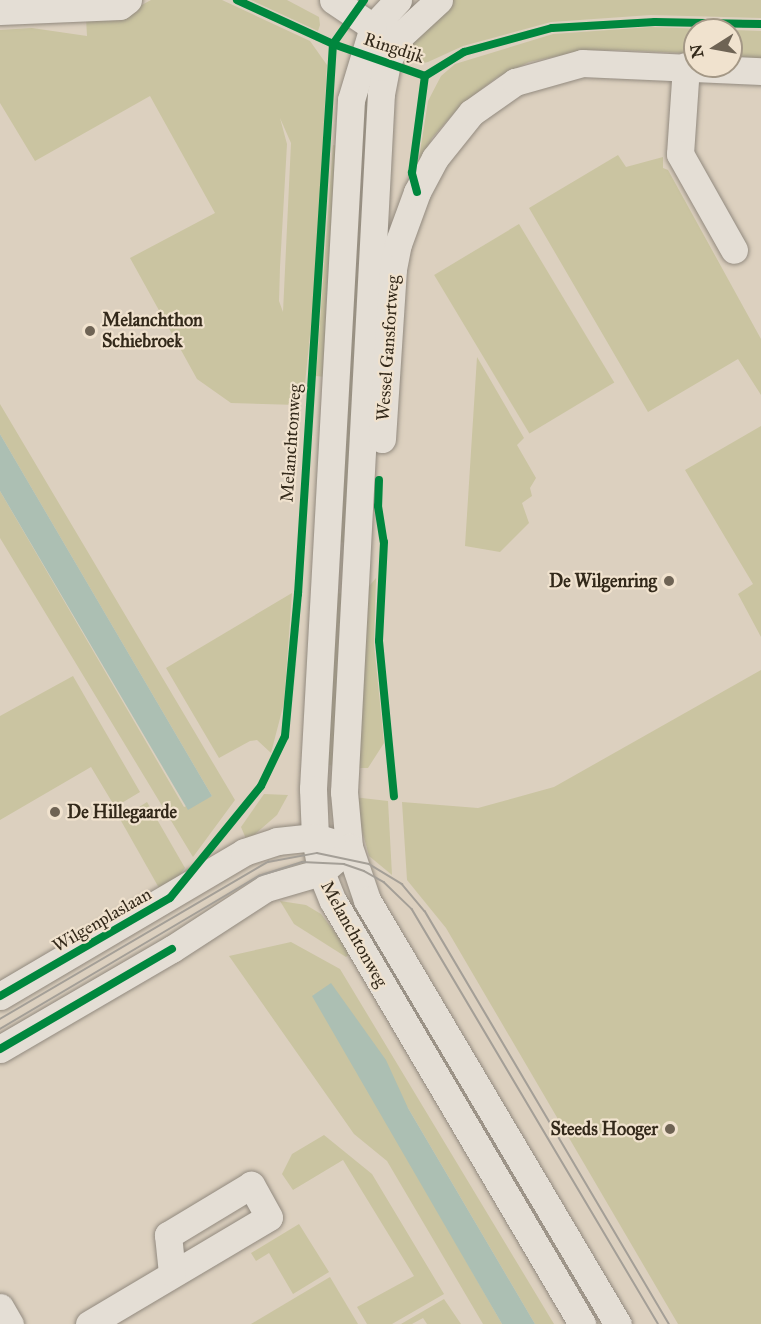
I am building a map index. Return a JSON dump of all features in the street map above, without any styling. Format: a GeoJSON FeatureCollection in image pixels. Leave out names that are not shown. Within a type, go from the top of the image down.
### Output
{"type":"FeatureCollection","features":[{"type":"Feature","properties":{"kind":"street"},"geometry":{"type":"LineString","coordinates":[[0,11],[120,6],[128,0]]}},
{"type":"Feature","properties":{"kind":"street","name":"Ringdijk"},"geometry":{"type":"LineString","coordinates":[[333,0],[373,27],[401,35]]}},
{"type":"Feature","properties":{"kind":"street","name":"Ringdijk"},"geometry":{"type":"LineString","coordinates":[[401,35],[439,0]]}},
{"type":"Feature","properties":{"kind":"street","name":"Ringdijk"},"geometry":{"type":"LineString","coordinates":[[373,27],[389,2]]}},
{"type":"Feature","properties":{"kind":"street","name":"Ringdijk"},"geometry":{"type":"LineString","coordinates":[[389,2],[401,35]]}},
{"type":"Feature","properties":{"kind":"street","name":"Melanchtonweg"},"geometry":{"type":"LineString","coordinates":[[373,27],[351,100],[313,789],[315,837],[321,872],[333,902],[582,1324]]}},
{"type":"Feature","properties":{"kind":"street","name":"Melanchtonweg"},"geometry":{"type":"LineString","coordinates":[[401,35],[387,63],[381,93],[344,792],[349,847],[367,900],[618,1324]]}},
{"type":"Feature","properties":{"kind":"street","name":"Wessel Gansfortweg"},"geometry":{"type":"LineString","coordinates":[[360,502],[379,480],[393,269],[398,244],[417,192],[450,136],[490,97],[534,73],[601,62],[683,66]]}},
{"type":"Feature","properties":{"kind":"street","name":"Wessel Gansfortweg"},"geometry":{"type":"LineString","coordinates":[[743,69],[761,70]]}},
{"type":"Feature","properties":{"kind":"street"},"geometry":{"type":"LineString","coordinates":[[685,78],[680,154],[734,250]]}},
{"type":"Feature","properties":{"kind":"street","name":"Wilgenplaslaan"},"geometry":{"type":"LineString","coordinates":[[0,996],[244,852],[277,841],[315,837],[349,847]]}},
{"type":"Feature","properties":{"kind":"street"},"geometry":{"type":"LineString","coordinates":[[0,1050],[172,949],[266,888],[321,872],[349,847]]}},
{"type":"Feature","properties":{"kind":"street"},"geometry":{"type":"LineString","coordinates":[[89,1324],[172,1273]]}},
{"type":"Feature","properties":{"kind":"street"},"geometry":{"type":"LineString","coordinates":[[0,1307],[10,1324]]}},
{"type":"Feature","properties":{"kind":"shaded area"},"geometry":{"type":"Polygon","coordinates":[[[151,0],[222,0],[310,41],[327,65],[315,285],[305,384],[298,405],[231,403],[197,379],[130,258],[215,213],[150,96],[35,161],[0,103],[0,30],[32,28],[87,36],[86,18],[116,19],[151,0]],[[280,118],[287,144],[279,301],[283,312],[291,143],[280,118]]]}},
{"type":"Feature","properties":{"kind":"shaded area"},"geometry":{"type":"Polygon","coordinates":[[[251,0],[287,0],[319,17],[318,31],[251,0]]]}},
{"type":"Feature","properties":{"kind":"shaded area"},"geometry":{"type":"Polygon","coordinates":[[[448,0],[761,0],[761,18],[651,15],[551,22],[463,46],[428,62],[419,64],[399,58],[448,0]]]}},
{"type":"Feature","properties":{"kind":"shaded area"},"geometry":{"type":"Polygon","coordinates":[[[651,27],[683,28],[683,53],[582,51],[529,62],[496,78],[461,105],[432,138],[417,171],[428,101],[441,76],[455,64],[553,34],[651,27]]]}},
{"type":"Feature","properties":{"kind":"shaded area"},"geometry":{"type":"Polygon","coordinates":[[[743,30],[761,31],[761,65],[743,64],[743,30]]]}},
{"type":"Feature","properties":{"kind":"shaded area"},"geometry":{"type":"Polygon","coordinates":[[[365,78],[373,81],[351,543],[337,542],[365,78]]]}},
{"type":"Feature","properties":{"kind":"shaded area"},"geometry":{"type":"Polygon","coordinates":[[[333,145],[338,146],[325,377],[316,376],[333,145]]]}},
{"type":"Feature","properties":{"kind":"shaded area"},"geometry":{"type":"Polygon","coordinates":[[[618,155],[626,167],[663,157],[663,168],[668,170],[761,339],[761,395],[738,359],[648,412],[529,208],[618,155]]]}},
{"type":"Feature","properties":{"kind":"shaded area"},"geometry":{"type":"Polygon","coordinates":[[[519,224],[614,383],[529,434],[434,275],[519,224]]]}},
{"type":"Feature","properties":{"kind":"shaded area"},"geometry":{"type":"Polygon","coordinates":[[[477,357],[524,438],[517,445],[536,478],[530,488],[532,496],[522,503],[529,523],[500,552],[465,546],[477,357]]]}},
{"type":"Feature","properties":{"kind":"shaded area"},"geometry":{"type":"Polygon","coordinates":[[[0,404],[235,800],[193,857],[0,538],[0,491],[184,807],[212,796],[0,434],[0,404]]]}},
{"type":"Feature","properties":{"kind":"shaded area"},"geometry":{"type":"Polygon","coordinates":[[[761,426],[761,637],[738,594],[753,584],[685,470],[761,426]]]}},
{"type":"Feature","properties":{"kind":"shaded area"},"geometry":{"type":"Polygon","coordinates":[[[0,434],[212,796],[188,810],[0,491],[0,434]]]}},
{"type":"Feature","properties":{"kind":"shaded area"},"geometry":{"type":"Polygon","coordinates":[[[376,578],[374,644],[384,743],[368,768],[354,768],[364,592],[376,578]]]}},
{"type":"Feature","properties":{"kind":"shaded area"},"geometry":{"type":"Polygon","coordinates":[[[292,593],[284,703],[271,753],[257,740],[250,741],[219,758],[166,668],[292,593]]]}},
{"type":"Feature","properties":{"kind":"shaded area"},"geometry":{"type":"Polygon","coordinates":[[[334,593],[349,594],[337,766],[322,765],[334,593]]]}},
{"type":"Feature","properties":{"kind":"shaded area","name":"Steeds Hooger"},"geometry":{"type":"Polygon","coordinates":[[[761,670],[761,1324],[678,1324],[446,928],[407,880],[402,802],[478,808],[554,787],[761,670]]]}},
{"type":"Feature","properties":{"kind":"shaded area"},"geometry":{"type":"Polygon","coordinates":[[[73,676],[140,792],[115,807],[91,767],[0,820],[0,716],[73,676]]]}},
{"type":"Feature","properties":{"kind":"shaded area"},"geometry":{"type":"Polygon","coordinates":[[[264,794],[288,795],[277,815],[247,841],[241,827],[264,794]]]}},
{"type":"Feature","properties":{"kind":"shaded area"},"geometry":{"type":"Polygon","coordinates":[[[353,797],[388,801],[392,875],[369,856],[353,797]]]}},
{"type":"Feature","properties":{"kind":"shaded area"},"geometry":{"type":"Polygon","coordinates":[[[147,802],[185,868],[163,895],[120,819],[147,802]]]}},
{"type":"Feature","properties":{"kind":"shaded area"},"geometry":{"type":"Polygon","coordinates":[[[280,901],[306,905],[321,914],[351,953],[346,957],[294,924],[280,901]]]}},
{"type":"Feature","properties":{"kind":"shaded area"},"geometry":{"type":"Polygon","coordinates":[[[291,942],[340,969],[554,1324],[535,1324],[408,1108],[313,993],[502,1324],[483,1324],[387,1161],[354,1134],[229,956],[291,942]]]}},
{"type":"Feature","properties":{"kind":"shaded area"},"geometry":{"type":"Polygon","coordinates":[[[331,983],[386,1060],[408,1108],[535,1324],[502,1324],[312,996],[331,983]]]}},
{"type":"Feature","properties":{"kind":"shaded area"},"geometry":{"type":"Polygon","coordinates":[[[324,1135],[372,1174],[444,1294],[392,1324],[367,1324],[357,1307],[414,1276],[343,1160],[293,1190],[282,1174],[292,1154],[324,1135]]]}},
{"type":"Feature","properties":{"kind":"shaded area"},"geometry":{"type":"Polygon","coordinates":[[[299,1224],[329,1272],[293,1294],[269,1253],[256,1261],[251,1253],[299,1224]]]}},
{"type":"Feature","properties":{"kind":"shaded area"},"geometry":{"type":"Polygon","coordinates":[[[330,1277],[358,1324],[251,1324],[330,1277]]]}},
{"type":"Feature","properties":{"kind":"shaded area"},"geometry":{"type":"Polygon","coordinates":[[[444,1299],[461,1324],[427,1324],[423,1318],[412,1324],[401,1324],[444,1299]]]}},
{"type":"Feature","properties":{"kind":"tram line"},"geometry":{"type":"LineString","coordinates":[[0,1019],[268,862],[317,853],[369,864],[402,884],[425,911],[669,1324]]}},
{"type":"Feature","properties":{"kind":"tram line"},"geometry":{"type":"LineString","coordinates":[[0,1029],[259,876],[302,862],[344,864],[364,871],[384,882],[412,909],[658,1324]]}},
{"type":"Feature","properties":{"kind":"cycle path"},"geometry":{"type":"LineString","coordinates":[[237,0],[333,44],[425,76]]}},
{"type":"Feature","properties":{"kind":"cycle path"},"geometry":{"type":"LineString","coordinates":[[0,996],[170,898],[261,786],[285,736],[298,594],[333,44],[364,0]]}},
{"type":"Feature","properties":{"kind":"cycle path"},"geometry":{"type":"LineString","coordinates":[[425,76],[464,52],[552,28],[655,22],[761,24]]}},
{"type":"Feature","properties":{"kind":"cycle path"},"geometry":{"type":"LineString","coordinates":[[417,192],[412,173],[425,76]]}},
{"type":"Feature","properties":{"kind":"cycle path"},"geometry":{"type":"LineString","coordinates":[[379,480],[378,506],[384,542],[379,641],[394,796]]}},
{"type":"Feature","properties":{"kind":"cycle path"},"geometry":{"type":"LineString","coordinates":[[0,1049],[172,949]]}},
{"type":"Feature","properties":{"kind":"place","name":"Melanchthon Schiebroek"},"geometry":{"type":"Point","coordinates":[90,331]}},
{"type":"Feature","properties":{"kind":"place","name":"De Wilgenring"},"geometry":{"type":"Point","coordinates":[669,581]}},
{"type":"Feature","properties":{"kind":"place","name":"De Hillegaarde"},"geometry":{"type":"Point","coordinates":[55,812]}},
{"type":"Feature","properties":{"kind":"place","name":"Steeds Hooger"},"geometry":{"type":"Point","coordinates":[670,1129]}}]}
